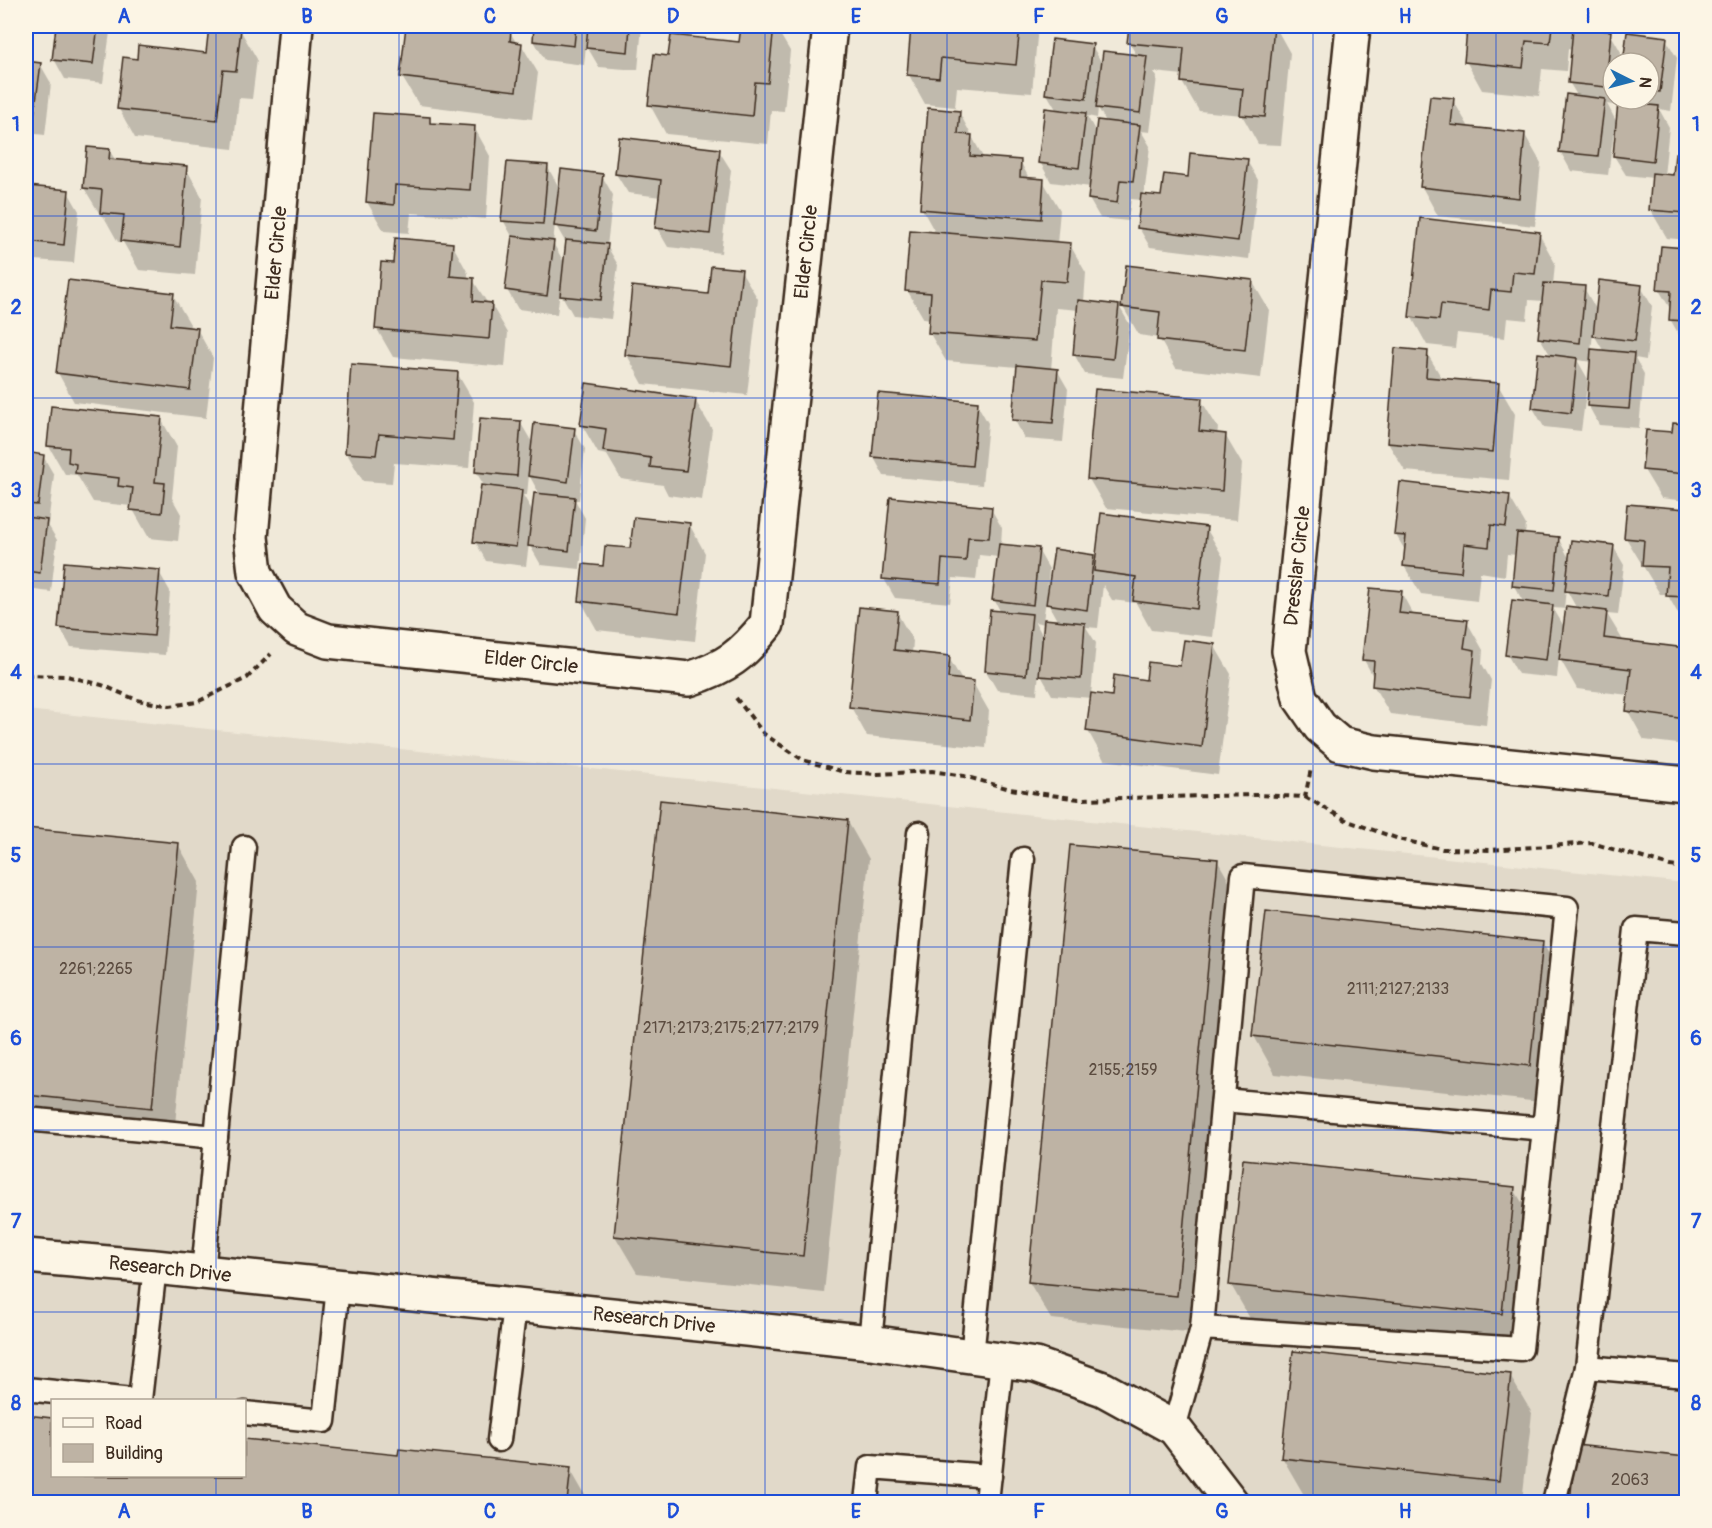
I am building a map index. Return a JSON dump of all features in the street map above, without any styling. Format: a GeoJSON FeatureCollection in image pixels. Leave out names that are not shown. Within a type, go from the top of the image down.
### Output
{"type":"FeatureCollection","features":[{"type":"Feature","properties":{"kind":"street","name":"Elder Circle"},"geometry":{"type":"LineString","coordinates":[[296,26],[250,537],[255,572],[275,609],[297,629],[328,641],[689,679],[715,671],[747,648],[767,624],[830,26]]}},
{"type":"Feature","properties":{"kind":"street","name":"Dresslar Circle"},"geometry":{"type":"LineString","coordinates":[[1353,26],[1289,651],[1300,698],[1320,728],[1340,744],[1374,752],[1686,784]]}},
{"type":"Feature","properties":{"kind":"street","name":"Research Drive"},"geometry":{"type":"LineString","coordinates":[[26,1256],[155,1267],[870,1342],[1036,1365],[1103,1389],[1174,1428],[1231,1503]]}},
{"type":"Feature","properties":{"kind":"lane"},"geometry":{"type":"LineString","coordinates":[[870,1342],[919,833]]}},
{"type":"Feature","properties":{"kind":"lane"},"geometry":{"type":"LineString","coordinates":[[203,1272],[244,847]]}},
{"type":"Feature","properties":{"kind":"lane"},"geometry":{"type":"LineString","coordinates":[[987,1503],[990,1476],[987,1358],[1023,859]]}},
{"type":"Feature","properties":{"kind":"lane"},"geometry":{"type":"LineString","coordinates":[[1174,1428],[1202,1328],[1243,876],[1567,908],[1521,1349],[1202,1328]]}},
{"type":"Feature","properties":{"kind":"lane"},"geometry":{"type":"LineString","coordinates":[[1554,1503],[1587,1367],[1636,929],[1686,933]]}},
{"type":"Feature","properties":{"kind":"lane"},"geometry":{"type":"LineString","coordinates":[[1223,1100],[1544,1129]]}},
{"type":"Feature","properties":{"kind":"lane"},"geometry":{"type":"LineString","coordinates":[[26,1119],[216,1137]]}},
{"type":"Feature","properties":{"kind":"lane"},"geometry":{"type":"LineString","coordinates":[[140,1399],[155,1267]]}},
{"type":"Feature","properties":{"kind":"lane"},"geometry":{"type":"LineString","coordinates":[[246,1413],[324,1421],[338,1287]]}},
{"type":"Feature","properties":{"kind":"lane"},"geometry":{"type":"LineString","coordinates":[[499,1440],[515,1305]]}},
{"type":"Feature","properties":{"kind":"lane"},"geometry":{"type":"LineString","coordinates":[[1587,1367],[1686,1376]]}},
{"type":"Feature","properties":{"kind":"lane"},"geometry":{"type":"LineString","coordinates":[[26,1389],[114,1399]]}},
{"type":"Feature","properties":{"kind":"lane"},"geometry":{"type":"LineString","coordinates":[[866,1503],[870,1467],[990,1476]]}},
{"type":"Feature","properties":{"kind":"path"},"geometry":{"type":"LineString","coordinates":[[26,675],[67,676],[102,685],[137,700],[170,706],[197,702],[247,678],[297,629]]}},
{"type":"Feature","properties":{"kind":"path"},"geometry":{"type":"LineString","coordinates":[[715,671],[764,734],[803,760],[844,772],[878,774],[932,771],[964,776],[1010,789],[1078,799],[1256,795],[1305,797],[1348,821],[1402,840],[1442,849],[1490,850],[1548,844],[1592,843],[1670,866],[1686,868]]}},
{"type":"Feature","properties":{"kind":"path"},"geometry":{"type":"LineString","coordinates":[[1305,797],[1320,728]]}},
{"type":"Feature","properties":{"kind":"shaded area"},"geometry":{"type":"Polygon","coordinates":[[[26,710],[1686,883],[1686,1502],[26,1502],[26,710]]]}},
{"type":"Feature","properties":{"kind":"building"},"geometry":{"type":"Polygon","coordinates":[[[56,26],[98,26],[93,64],[52,60],[56,26]]]}},
{"type":"Feature","properties":{"kind":"building"},"geometry":{"type":"Polygon","coordinates":[[[209,26],[241,29],[236,71],[223,70],[217,120],[117,109],[123,57],[137,59],[138,45],[206,53],[209,26]]]}},
{"type":"Feature","properties":{"kind":"building"},"geometry":{"type":"Polygon","coordinates":[[[406,26],[476,26],[511,30],[510,41],[522,43],[516,91],[400,77],[406,26]]]}},
{"type":"Feature","properties":{"kind":"building"},"geometry":{"type":"Polygon","coordinates":[[[534,26],[576,26],[574,46],[533,41],[534,26]]]}},
{"type":"Feature","properties":{"kind":"building"},"geometry":{"type":"Polygon","coordinates":[[[588,26],[630,26],[628,52],[586,48],[588,26]]]}},
{"type":"Feature","properties":{"kind":"building"},"geometry":{"type":"Polygon","coordinates":[[[741,26],[774,26],[768,83],[755,82],[752,116],[648,105],[654,54],[668,56],[671,35],[739,42],[741,26]]]}},
{"type":"Feature","properties":{"kind":"building"},"geometry":{"type":"Polygon","coordinates":[[[911,26],[1020,26],[1016,65],[941,58],[939,78],[907,75],[911,26]]]}},
{"type":"Feature","properties":{"kind":"building"},"geometry":{"type":"Polygon","coordinates":[[[1129,26],[1274,26],[1265,117],[1240,115],[1243,89],[1181,82],[1184,48],[1127,43],[1129,26]]]}},
{"type":"Feature","properties":{"kind":"building"},"geometry":{"type":"Polygon","coordinates":[[[1459,26],[1552,26],[1550,43],[1526,41],[1523,68],[1464,62],[1467,30],[1458,29],[1459,26]]]}},
{"type":"Feature","properties":{"kind":"building"},"geometry":{"type":"Polygon","coordinates":[[[1573,28],[1611,31],[1609,51],[1601,51],[1601,86],[1568,83],[1573,28]]]}},
{"type":"Feature","properties":{"kind":"building"},"geometry":{"type":"Polygon","coordinates":[[[1627,32],[1667,37],[1661,84],[1661,51],[1625,51],[1627,32]]]}},
{"type":"Feature","properties":{"kind":"building"},"geometry":{"type":"Polygon","coordinates":[[[1052,39],[1093,44],[1086,99],[1045,94],[1052,39]]]}},
{"type":"Feature","properties":{"kind":"building"},"geometry":{"type":"Polygon","coordinates":[[[1103,51],[1147,56],[1140,113],[1096,108],[1103,51]]]}},
{"type":"Feature","properties":{"kind":"building"},"geometry":{"type":"Polygon","coordinates":[[[26,61],[41,63],[34,116],[26,115],[26,61]]]}},
{"type":"Feature","properties":{"kind":"building"},"geometry":{"type":"Polygon","coordinates":[[[1566,94],[1601,98],[1601,111],[1604,111],[1598,156],[1559,152],[1566,94]]]}},
{"type":"Feature","properties":{"kind":"building"},"geometry":{"type":"Polygon","coordinates":[[[1430,96],[1454,98],[1451,125],[1525,133],[1519,198],[1420,187],[1430,96]]]}},
{"type":"Feature","properties":{"kind":"building"},"geometry":{"type":"Polygon","coordinates":[[[928,108],[960,111],[958,134],[972,135],[970,156],[1021,160],[1020,177],[1044,179],[1041,219],[920,209],[928,108]]]}},
{"type":"Feature","properties":{"kind":"building"},"geometry":{"type":"Polygon","coordinates":[[[1045,108],[1086,113],[1079,168],[1038,163],[1045,108]]]}},
{"type":"Feature","properties":{"kind":"building"},"geometry":{"type":"Polygon","coordinates":[[[1617,111],[1658,111],[1653,161],[1613,156],[1617,111]]]}},
{"type":"Feature","properties":{"kind":"building"},"geometry":{"type":"Polygon","coordinates":[[[373,113],[430,117],[430,123],[475,126],[470,190],[395,185],[394,205],[366,202],[373,113]]]}},
{"type":"Feature","properties":{"kind":"building"},"geometry":{"type":"Polygon","coordinates":[[[1097,120],[1140,125],[1133,181],[1120,180],[1117,203],[1088,199],[1097,120]]]}},
{"type":"Feature","properties":{"kind":"building"},"geometry":{"type":"Polygon","coordinates":[[[619,137],[720,149],[710,234],[655,228],[661,180],[615,174],[619,137]]]}},
{"type":"Feature","properties":{"kind":"building"},"geometry":{"type":"Polygon","coordinates":[[[87,147],[110,149],[109,159],[187,166],[180,247],[121,241],[124,215],[100,213],[102,190],[83,188],[87,147]]]}},
{"type":"Feature","properties":{"kind":"building"},"geometry":{"type":"Polygon","coordinates":[[[1190,153],[1248,159],[1238,241],[1137,228],[1141,194],[1161,196],[1164,174],[1188,177],[1190,153]]]}},
{"type":"Feature","properties":{"kind":"building"},"geometry":{"type":"Polygon","coordinates":[[[1675,153],[1686,154],[1686,213],[1649,210],[1652,173],[1673,175],[1675,153]]]}},
{"type":"Feature","properties":{"kind":"building"},"geometry":{"type":"Polygon","coordinates":[[[507,162],[548,165],[543,224],[501,221],[507,162]]]}},
{"type":"Feature","properties":{"kind":"building"},"geometry":{"type":"Polygon","coordinates":[[[561,169],[603,174],[596,231],[554,226],[561,169]]]}},
{"type":"Feature","properties":{"kind":"building"},"geometry":{"type":"Polygon","coordinates":[[[28,186],[69,190],[64,245],[26,241],[28,186]]]}},
{"type":"Feature","properties":{"kind":"building"},"geometry":{"type":"Polygon","coordinates":[[[1420,218],[1540,232],[1535,274],[1513,272],[1511,292],[1491,290],[1489,310],[1441,304],[1439,320],[1409,317],[1420,218]]]}},
{"type":"Feature","properties":{"kind":"building"},"geometry":{"type":"Polygon","coordinates":[[[910,230],[1071,243],[1067,282],[1041,280],[1035,341],[928,333],[931,293],[905,291],[910,230]]]}},
{"type":"Feature","properties":{"kind":"building"},"geometry":{"type":"Polygon","coordinates":[[[512,236],[554,241],[547,296],[505,290],[512,236]]]}},
{"type":"Feature","properties":{"kind":"building"},"geometry":{"type":"Polygon","coordinates":[[[395,238],[453,243],[450,276],[474,278],[473,301],[492,303],[489,339],[375,329],[381,262],[393,263],[395,238]]]}},
{"type":"Feature","properties":{"kind":"building"},"geometry":{"type":"Polygon","coordinates":[[[566,240],[608,244],[601,300],[560,296],[566,240]]]}},
{"type":"Feature","properties":{"kind":"building"},"geometry":{"type":"Polygon","coordinates":[[[1661,246],[1686,248],[1686,321],[1669,320],[1671,291],[1657,290],[1661,246]]]}},
{"type":"Feature","properties":{"kind":"building"},"geometry":{"type":"Polygon","coordinates":[[[1126,265],[1253,280],[1245,350],[1157,340],[1160,312],[1121,307],[1126,265]]]}},
{"type":"Feature","properties":{"kind":"building"},"geometry":{"type":"Polygon","coordinates":[[[711,266],[742,269],[731,366],[625,355],[632,286],[708,294],[711,266]]]}},
{"type":"Feature","properties":{"kind":"building"},"geometry":{"type":"Polygon","coordinates":[[[68,280],[174,293],[170,325],[198,328],[190,390],[56,373],[68,280]]]}},
{"type":"Feature","properties":{"kind":"building"},"geometry":{"type":"Polygon","coordinates":[[[1599,280],[1642,285],[1635,341],[1593,336],[1599,280]]]}},
{"type":"Feature","properties":{"kind":"building"},"geometry":{"type":"Polygon","coordinates":[[[1544,283],[1585,286],[1580,343],[1538,338],[1544,283]]]}},
{"type":"Feature","properties":{"kind":"building"},"geometry":{"type":"Polygon","coordinates":[[[1078,300],[1119,305],[1113,359],[1073,355],[1078,300]]]}},
{"type":"Feature","properties":{"kind":"building"},"geometry":{"type":"Polygon","coordinates":[[[1395,348],[1428,351],[1426,377],[1499,383],[1493,452],[1387,443],[1395,348]]]}},
{"type":"Feature","properties":{"kind":"building"},"geometry":{"type":"Polygon","coordinates":[[[1591,349],[1634,353],[1629,409],[1587,406],[1591,349]]]}},
{"type":"Feature","properties":{"kind":"building"},"geometry":{"type":"Polygon","coordinates":[[[1538,353],[1577,358],[1571,413],[1532,408],[1538,353]]]}},
{"type":"Feature","properties":{"kind":"building"},"geometry":{"type":"Polygon","coordinates":[[[351,364],[458,372],[453,440],[379,434],[376,455],[345,453],[351,364]]]}},
{"type":"Feature","properties":{"kind":"building"},"geometry":{"type":"Polygon","coordinates":[[[1017,365],[1058,369],[1053,423],[1012,420],[1017,365]]]}},
{"type":"Feature","properties":{"kind":"building"},"geometry":{"type":"Polygon","coordinates":[[[586,383],[696,399],[686,471],[650,467],[651,458],[603,451],[606,429],[580,425],[586,383]]]}},
{"type":"Feature","properties":{"kind":"building"},"geometry":{"type":"Polygon","coordinates":[[[1095,389],[1202,398],[1199,431],[1226,434],[1222,491],[1087,479],[1095,389]]]}},
{"type":"Feature","properties":{"kind":"building"},"geometry":{"type":"Polygon","coordinates":[[[878,393],[978,402],[972,466],[872,457],[878,393]]]}},
{"type":"Feature","properties":{"kind":"building"},"geometry":{"type":"Polygon","coordinates":[[[51,406],[162,417],[155,482],[165,483],[162,513],[130,510],[133,488],[118,486],[119,478],[75,473],[76,464],[68,462],[69,448],[47,446],[51,406]]]}},
{"type":"Feature","properties":{"kind":"building"},"geometry":{"type":"Polygon","coordinates":[[[480,418],[521,421],[517,476],[475,472],[480,418]]]}},
{"type":"Feature","properties":{"kind":"building"},"geometry":{"type":"Polygon","coordinates":[[[534,423],[575,428],[568,482],[528,476],[534,423]]]}},
{"type":"Feature","properties":{"kind":"building"},"geometry":{"type":"Polygon","coordinates":[[[1673,423],[1686,424],[1686,474],[1642,470],[1646,430],[1672,432],[1673,423]]]}},
{"type":"Feature","properties":{"kind":"building"},"geometry":{"type":"Polygon","coordinates":[[[26,452],[44,455],[38,505],[26,504],[26,452]]]}},
{"type":"Feature","properties":{"kind":"building"},"geometry":{"type":"Polygon","coordinates":[[[1400,482],[1510,495],[1506,527],[1491,525],[1489,547],[1464,544],[1461,572],[1403,566],[1406,536],[1394,535],[1400,482]]]}},
{"type":"Feature","properties":{"kind":"building"},"geometry":{"type":"Polygon","coordinates":[[[481,485],[522,490],[516,547],[473,542],[481,485]]]}},
{"type":"Feature","properties":{"kind":"building"},"geometry":{"type":"Polygon","coordinates":[[[534,493],[575,497],[569,551],[528,546],[534,493]]]}},
{"type":"Feature","properties":{"kind":"building"},"geometry":{"type":"Polygon","coordinates":[[[890,497],[992,507],[989,538],[968,537],[966,561],[942,559],[940,584],[882,579],[890,497]]]}},
{"type":"Feature","properties":{"kind":"building"},"geometry":{"type":"Polygon","coordinates":[[[1627,504],[1686,509],[1686,597],[1666,596],[1668,567],[1642,566],[1644,540],[1624,538],[1627,504]]]}},
{"type":"Feature","properties":{"kind":"building"},"geometry":{"type":"Polygon","coordinates":[[[1101,513],[1207,527],[1197,609],[1133,601],[1136,577],[1094,571],[1101,513]]]}},
{"type":"Feature","properties":{"kind":"building"},"geometry":{"type":"Polygon","coordinates":[[[26,517],[47,520],[40,573],[26,571],[26,517]]]}},
{"type":"Feature","properties":{"kind":"building"},"geometry":{"type":"Polygon","coordinates":[[[634,517],[690,523],[679,613],[579,601],[583,564],[603,566],[605,546],[630,548],[634,517]]]}},
{"type":"Feature","properties":{"kind":"building"},"geometry":{"type":"Polygon","coordinates":[[[1517,533],[1559,537],[1554,590],[1512,586],[1517,533]]]}},
{"type":"Feature","properties":{"kind":"building"},"geometry":{"type":"Polygon","coordinates":[[[1571,540],[1614,545],[1608,596],[1565,591],[1571,540]]]}},
{"type":"Feature","properties":{"kind":"building"},"geometry":{"type":"Polygon","coordinates":[[[999,544],[1039,548],[1033,605],[992,600],[999,544]]]}},
{"type":"Feature","properties":{"kind":"building"},"geometry":{"type":"Polygon","coordinates":[[[1054,549],[1094,555],[1087,610],[1046,604],[1054,549]]]}},
{"type":"Feature","properties":{"kind":"building"},"geometry":{"type":"Polygon","coordinates":[[[64,562],[160,570],[154,636],[58,628],[64,562]]]}},
{"type":"Feature","properties":{"kind":"building"},"geometry":{"type":"Polygon","coordinates":[[[1370,588],[1402,591],[1399,613],[1468,620],[1464,648],[1475,650],[1470,697],[1372,686],[1374,661],[1362,660],[1370,588]]]}},
{"type":"Feature","properties":{"kind":"building"},"geometry":{"type":"Polygon","coordinates":[[[1512,600],[1553,605],[1546,660],[1505,655],[1512,600]]]}},
{"type":"Feature","properties":{"kind":"building"},"geometry":{"type":"Polygon","coordinates":[[[1566,606],[1607,611],[1604,638],[1686,648],[1686,719],[1626,711],[1631,669],[1559,660],[1566,606]]]}},
{"type":"Feature","properties":{"kind":"building"},"geometry":{"type":"Polygon","coordinates":[[[859,607],[898,611],[894,650],[950,656],[948,678],[974,681],[970,720],[849,707],[859,607]]]}},
{"type":"Feature","properties":{"kind":"building"},"geometry":{"type":"Polygon","coordinates":[[[990,610],[1032,614],[1026,675],[985,671],[990,610]]]}},
{"type":"Feature","properties":{"kind":"building"},"geometry":{"type":"Polygon","coordinates":[[[1044,619],[1085,623],[1081,679],[1039,676],[1044,619]]]}},
{"type":"Feature","properties":{"kind":"building"},"geometry":{"type":"Polygon","coordinates":[[[1184,640],[1215,644],[1202,747],[1086,731],[1091,693],[1112,696],[1114,675],[1146,680],[1148,662],[1180,666],[1184,640]]]}},
{"type":"Feature","properties":{"kind":"building"},"geometry":{"type":"Polygon","coordinates":[[[660,800],[848,820],[803,1256],[614,1236],[660,800]]]}},
{"type":"Feature","properties":{"kind":"building"},"geometry":{"type":"Polygon","coordinates":[[[26,828],[179,843],[152,1108],[26,1095],[26,828]]]}},
{"type":"Feature","properties":{"kind":"building"},"geometry":{"type":"Polygon","coordinates":[[[1070,845],[1218,859],[1177,1296],[1028,1282],[1070,845]]]}},
{"type":"Feature","properties":{"kind":"building"},"geometry":{"type":"Polygon","coordinates":[[[1266,911],[1543,941],[1530,1066],[1252,1036],[1266,911]]]}},
{"type":"Feature","properties":{"kind":"building"},"geometry":{"type":"Polygon","coordinates":[[[1243,1159],[1515,1187],[1502,1314],[1229,1285],[1243,1159]]]}},
{"type":"Feature","properties":{"kind":"building"},"geometry":{"type":"Polygon","coordinates":[[[1293,1351],[1511,1374],[1499,1481],[1281,1458],[1293,1351]]]}},
{"type":"Feature","properties":{"kind":"building"},"geometry":{"type":"Polygon","coordinates":[[[26,1415],[51,1418],[51,1477],[246,1477],[246,1439],[398,1455],[399,1449],[571,1467],[567,1502],[26,1502],[26,1415]]]}},
{"type":"Feature","properties":{"kind":"building"},"geometry":{"type":"Polygon","coordinates":[[[1576,1445],[1686,1457],[1686,1502],[1570,1502],[1576,1445]]]}}]}
